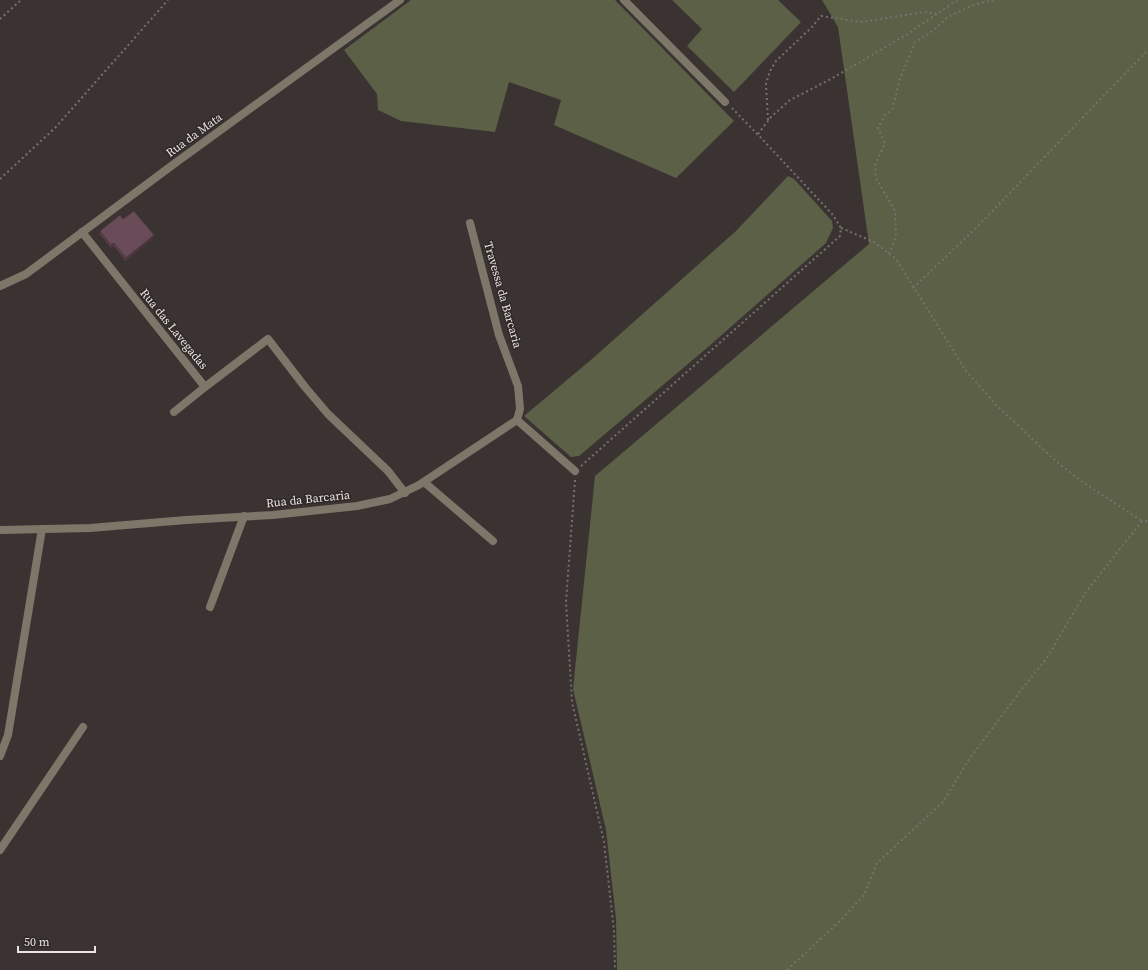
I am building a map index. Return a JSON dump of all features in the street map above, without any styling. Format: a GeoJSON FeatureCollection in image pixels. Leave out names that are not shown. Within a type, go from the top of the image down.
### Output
{"type":"FeatureCollection","features":[{"type":"Feature","properties":{"kind":"street","name":"Rua da Mata"},"geometry":{"type":"LineString","coordinates":[[0,286],[26,274],[178,161],[400,0]]}},
{"type":"Feature","properties":{"kind":"street"},"geometry":{"type":"LineString","coordinates":[[624,0],[725,102]]}},
{"type":"Feature","properties":{"kind":"street","name":"Travessa da Barcaria"},"geometry":{"type":"LineString","coordinates":[[470,223],[499,335],[518,386],[520,409],[517,420]]}},
{"type":"Feature","properties":{"kind":"street","name":"Rua das Lavegadas"},"geometry":{"type":"LineString","coordinates":[[82,232],[205,386],[268,339],[328,414],[388,471],[405,493]]}},
{"type":"Feature","properties":{"kind":"street"},"geometry":{"type":"LineString","coordinates":[[174,412],[205,386]]}},
{"type":"Feature","properties":{"kind":"street"},"geometry":{"type":"LineString","coordinates":[[517,420],[575,471]]}},
{"type":"Feature","properties":{"kind":"street","name":"Rua da Barcaria"},"geometry":{"type":"LineString","coordinates":[[0,530],[90,528],[272,515],[357,506],[390,499],[405,493],[424,482],[517,420]]}},
{"type":"Feature","properties":{"kind":"street"},"geometry":{"type":"LineString","coordinates":[[424,482],[493,541]]}},
{"type":"Feature","properties":{"kind":"street"},"geometry":{"type":"LineString","coordinates":[[210,608],[244,516]]}},
{"type":"Feature","properties":{"kind":"street"},"geometry":{"type":"LineString","coordinates":[[0,756],[8,735],[42,529]]}},
{"type":"Feature","properties":{"kind":"street"},"geometry":{"type":"LineString","coordinates":[[0,850],[83,727]]}},
{"type":"Feature","properties":{"kind":"path"},"geometry":{"type":"LineString","coordinates":[[0,19],[21,0]]}},
{"type":"Feature","properties":{"kind":"path"},"geometry":{"type":"LineString","coordinates":[[0,179],[55,128],[168,0]]}},
{"type":"Feature","properties":{"kind":"path"},"geometry":{"type":"LineString","coordinates":[[758,134],[768,121],[790,100],[831,79],[906,35],[939,14],[953,3],[961,0]]}},
{"type":"Feature","properties":{"kind":"path"},"geometry":{"type":"LineString","coordinates":[[889,254],[896,237],[895,210],[876,178],[875,165],[886,143],[878,128],[885,115],[892,110],[900,79],[915,42],[930,33],[955,14],[975,4],[996,0]]}},
{"type":"Feature","properties":{"kind":"path"},"geometry":{"type":"LineString","coordinates":[[768,121],[766,84],[770,71],[776,61],[812,27],[821,16],[861,22],[925,12],[939,14]]}},
{"type":"Feature","properties":{"kind":"path"},"geometry":{"type":"LineString","coordinates":[[913,288],[974,230],[1148,50]]}},
{"type":"Feature","properties":{"kind":"path"},"geometry":{"type":"LineString","coordinates":[[725,102],[758,134],[828,210],[841,228],[874,242],[896,259],[966,371],[996,404],[1081,481],[1142,521],[1148,521]]}},
{"type":"Feature","properties":{"kind":"path"},"geometry":{"type":"LineString","coordinates":[[615,970],[614,931],[604,842],[572,702],[566,602],[575,471],[840,236],[841,228]]}},
{"type":"Feature","properties":{"kind":"path"},"geometry":{"type":"LineString","coordinates":[[787,970],[841,920],[864,895],[877,863],[943,802],[967,762],[1047,658],[1086,592],[1142,521]]}},
{"type":"Feature","properties":{"kind":"green space"},"geometry":{"type":"Polygon","coordinates":[[[411,0],[615,0],[734,121],[676,178],[554,125],[561,100],[509,82],[495,132],[401,121],[378,110],[377,94],[344,50],[411,0]]]}},
{"type":"Feature","properties":{"kind":"green space"},"geometry":{"type":"Polygon","coordinates":[[[672,0],[778,0],[801,22],[734,92],[687,46],[702,29],[672,0]]]}},
{"type":"Feature","properties":{"kind":"green space"},"geometry":{"type":"Polygon","coordinates":[[[822,0],[1148,0],[1148,970],[617,970],[616,919],[606,830],[573,689],[595,476],[869,244],[838,27],[822,0]]]}},
{"type":"Feature","properties":{"kind":"green space"},"geometry":{"type":"Polygon","coordinates":[[[788,176],[794,179],[832,221],[833,228],[826,243],[708,347],[579,456],[571,457],[524,416],[592,359],[736,231],[788,176]]]}},
{"type":"Feature","properties":{"kind":"building"},"geometry":{"type":"Polygon","coordinates":[[[134,211],[154,235],[126,258],[114,243],[111,245],[100,231],[120,215],[123,219],[134,211]]]}}]}
